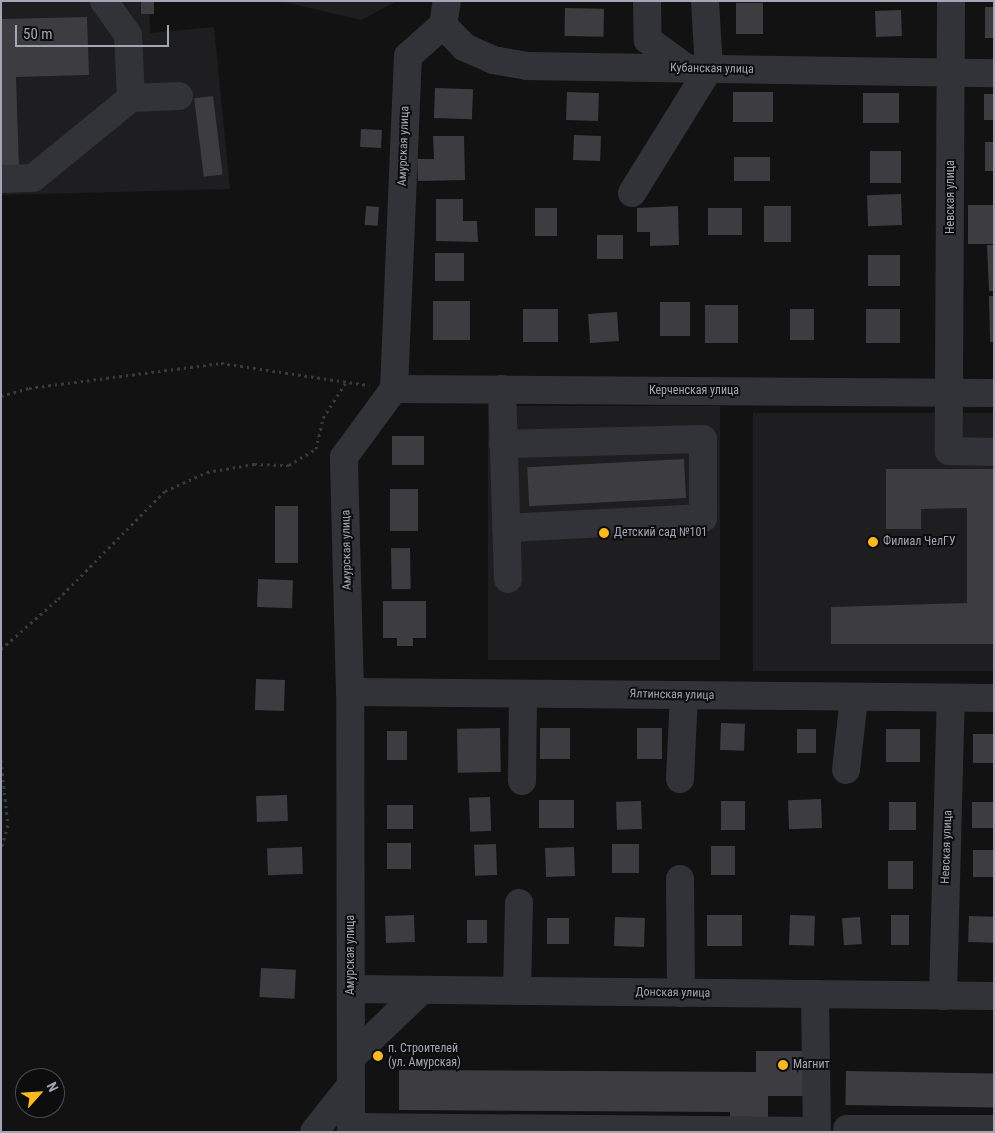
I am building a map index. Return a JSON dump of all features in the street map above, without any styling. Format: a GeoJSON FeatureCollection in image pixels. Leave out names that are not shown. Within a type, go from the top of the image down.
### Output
{"type":"FeatureCollection","features":[{"type":"Feature","properties":{"kind":"street"},"geometry":{"type":"LineString","coordinates":[[104,1],[128,35],[131,98]]}},
{"type":"Feature","properties":{"kind":"street"},"geometry":{"type":"LineString","coordinates":[[647,1],[648,40],[699,69]]}},
{"type":"Feature","properties":{"kind":"street"},"geometry":{"type":"LineString","coordinates":[[632,193],[699,69],[705,1]]}},
{"type":"Feature","properties":{"kind":"street","name":"Невская улица"},"geometry":{"type":"LineString","coordinates":[[951,1],[950,451],[994,452]]}},
{"type":"Feature","properties":{"kind":"street","name":"Кубанская улица"},"geometry":{"type":"LineString","coordinates":[[445,13],[464,47],[493,60],[527,66],[952,74],[994,73]]}},
{"type":"Feature","properties":{"kind":"street","name":"Амурская улица"},"geometry":{"type":"LineString","coordinates":[[351,1129],[350,692],[344,457],[394,389],[408,56],[445,13]]}},
{"type":"Feature","properties":{"kind":"street"},"geometry":{"type":"LineString","coordinates":[[1,179],[33,178],[131,98],[179,96]]}},
{"type":"Feature","properties":{"kind":"street","name":"Керченская улица"},"geometry":{"type":"LineString","coordinates":[[394,389],[994,393]]}},
{"type":"Feature","properties":{"kind":"street"},"geometry":{"type":"LineString","coordinates":[[502,389],[508,579]]}},
{"type":"Feature","properties":{"kind":"street"},"geometry":{"type":"LineString","coordinates":[[503,444],[702,440],[703,518],[506,528]]}},
{"type":"Feature","properties":{"kind":"street","name":"Ялтинская улица"},"geometry":{"type":"LineString","coordinates":[[350,692],[994,698]]}},
{"type":"Feature","properties":{"kind":"street"},"geometry":{"type":"LineString","coordinates":[[522,781],[524,694]]}},
{"type":"Feature","properties":{"kind":"street"},"geometry":{"type":"LineString","coordinates":[[680,779],[684,695]]}},
{"type":"Feature","properties":{"kind":"street"},"geometry":{"type":"LineString","coordinates":[[846,770],[854,696]]}},
{"type":"Feature","properties":{"kind":"street","name":"Невская улица"},"geometry":{"type":"LineString","coordinates":[[943,996],[951,698]]}},
{"type":"Feature","properties":{"kind":"street"},"geometry":{"type":"LineString","coordinates":[[680,878],[681,993]]}},
{"type":"Feature","properties":{"kind":"street"},"geometry":{"type":"LineString","coordinates":[[517,991],[519,903]]}},
{"type":"Feature","properties":{"kind":"street","name":"Донская улица"},"geometry":{"type":"LineString","coordinates":[[351,989],[994,996]]}},
{"type":"Feature","properties":{"kind":"street"},"geometry":{"type":"LineString","coordinates":[[314,1132],[351,1071],[422,990]]}},
{"type":"Feature","properties":{"kind":"street"},"geometry":{"type":"LineString","coordinates":[[351,1129],[817,1132],[815,994]]}},
{"type":"Feature","properties":{"kind":"street"},"geometry":{"type":"LineString","coordinates":[[847,1129],[994,1130]]}},
{"type":"Feature","properties":{"kind":"path"},"geometry":{"type":"LineString","coordinates":[[1,396],[28,388],[221,363],[394,389]]}},
{"type":"Feature","properties":{"kind":"path"},"geometry":{"type":"LineString","coordinates":[[1,649],[58,599],[165,491],[207,472],[254,464],[289,465],[316,449],[323,418],[346,382]]}},
{"type":"Feature","properties":{"kind":"path"},"geometry":{"type":"LineString","coordinates":[[1,760],[8,825],[1,849]]}},
{"type":"Feature","properties":{"kind":"shaded area"},"geometry":{"type":"Polygon","coordinates":[[[1,1],[149,1],[150,33],[214,27],[230,189],[1,195],[1,1]]]}},
{"type":"Feature","properties":{"kind":"shaded area"},"geometry":{"type":"Polygon","coordinates":[[[280,1],[397,1],[361,20],[280,1]]]}},
{"type":"Feature","properties":{"kind":"shaded area","name":"Детский сад №101"},"geometry":{"type":"Polygon","coordinates":[[[488,406],[720,406],[720,660],[488,660],[488,406]]]}},
{"type":"Feature","properties":{"kind":"shaded area","name":"Филиал ЧелГУ"},"geometry":{"type":"Polygon","coordinates":[[[753,413],[994,413],[994,671],[753,671],[753,413]]]}},
{"type":"Feature","properties":{"kind":"building"},"geometry":{"type":"Polygon","coordinates":[[[141,1],[154,1],[154,14],[141,14],[141,1]]]}},
{"type":"Feature","properties":{"kind":"building"},"geometry":{"type":"Polygon","coordinates":[[[736,3],[763,3],[763,34],[736,34],[736,3]]]}},
{"type":"Feature","properties":{"kind":"building"},"geometry":{"type":"Polygon","coordinates":[[[985,7],[994,7],[994,38],[985,38],[985,7]]]}},
{"type":"Feature","properties":{"kind":"building"},"geometry":{"type":"Polygon","coordinates":[[[565,8],[604,9],[604,37],[565,36],[565,8]]]}},
{"type":"Feature","properties":{"kind":"building"},"geometry":{"type":"Polygon","coordinates":[[[901,10],[902,36],[876,37],[875,11],[901,10]]]}},
{"type":"Feature","properties":{"kind":"building"},"geometry":{"type":"Polygon","coordinates":[[[87,17],[89,75],[16,77],[19,167],[1,168],[1,19],[87,17]]]}},
{"type":"Feature","properties":{"kind":"building"},"geometry":{"type":"Polygon","coordinates":[[[435,88],[473,89],[472,119],[434,118],[435,88]]]}},
{"type":"Feature","properties":{"kind":"building"},"geometry":{"type":"Polygon","coordinates":[[[567,92],[599,93],[598,121],[566,120],[567,92]]]}},
{"type":"Feature","properties":{"kind":"building"},"geometry":{"type":"Polygon","coordinates":[[[733,92],[773,92],[773,122],[733,122],[733,92]]]}},
{"type":"Feature","properties":{"kind":"building"},"geometry":{"type":"Polygon","coordinates":[[[863,93],[899,93],[899,123],[863,123],[863,93]]]}},
{"type":"Feature","properties":{"kind":"building"},"geometry":{"type":"Polygon","coordinates":[[[984,94],[994,94],[994,120],[984,120],[984,94]]]}},
{"type":"Feature","properties":{"kind":"building"},"geometry":{"type":"Polygon","coordinates":[[[213,96],[223,174],[204,177],[194,98],[213,96]]]}},
{"type":"Feature","properties":{"kind":"building"},"geometry":{"type":"Polygon","coordinates":[[[361,129],[382,130],[381,148],[360,147],[361,129]]]}},
{"type":"Feature","properties":{"kind":"building"},"geometry":{"type":"Polygon","coordinates":[[[574,135],[601,136],[600,161],[573,160],[574,135]]]}},
{"type":"Feature","properties":{"kind":"building"},"geometry":{"type":"Polygon","coordinates":[[[433,136],[464,136],[465,180],[418,181],[417,159],[434,159],[433,136]]]}},
{"type":"Feature","properties":{"kind":"building"},"geometry":{"type":"Polygon","coordinates":[[[985,142],[994,142],[994,171],[985,171],[985,142]]]}},
{"type":"Feature","properties":{"kind":"building"},"geometry":{"type":"Polygon","coordinates":[[[870,151],[901,151],[901,183],[870,183],[870,151]]]}},
{"type":"Feature","properties":{"kind":"building"},"geometry":{"type":"Polygon","coordinates":[[[734,157],[770,157],[770,181],[734,181],[734,157]]]}},
{"type":"Feature","properties":{"kind":"building"},"geometry":{"type":"Polygon","coordinates":[[[901,194],[902,225],[868,226],[867,195],[901,194]]]}},
{"type":"Feature","properties":{"kind":"building"},"geometry":{"type":"Polygon","coordinates":[[[436,199],[463,199],[463,221],[477,221],[478,242],[436,241],[436,199]]]}},
{"type":"Feature","properties":{"kind":"building"},"geometry":{"type":"Polygon","coordinates":[[[968,205],[994,205],[994,244],[968,244],[968,205]]]}},
{"type":"Feature","properties":{"kind":"building"},"geometry":{"type":"Polygon","coordinates":[[[366,206],[379,207],[378,226],[365,225],[366,206]]]}},
{"type":"Feature","properties":{"kind":"building"},"geometry":{"type":"Polygon","coordinates":[[[678,206],[679,245],[650,246],[650,232],[637,232],[637,208],[678,206]]]}},
{"type":"Feature","properties":{"kind":"building"},"geometry":{"type":"Polygon","coordinates":[[[764,206],[791,206],[791,242],[764,242],[764,206]]]}},
{"type":"Feature","properties":{"kind":"building"},"geometry":{"type":"Polygon","coordinates":[[[535,208],[557,208],[557,236],[535,236],[535,208]]]}},
{"type":"Feature","properties":{"kind":"building"},"geometry":{"type":"Polygon","coordinates":[[[708,208],[742,208],[742,235],[708,235],[708,208]]]}},
{"type":"Feature","properties":{"kind":"building"},"geometry":{"type":"Polygon","coordinates":[[[597,235],[623,235],[623,259],[597,259],[597,235]]]}},
{"type":"Feature","properties":{"kind":"building"},"geometry":{"type":"Polygon","coordinates":[[[987,245],[994,245],[994,291],[989,291],[987,245]]]}},
{"type":"Feature","properties":{"kind":"building"},"geometry":{"type":"Polygon","coordinates":[[[435,253],[464,253],[464,281],[435,281],[435,253]]]}},
{"type":"Feature","properties":{"kind":"building"},"geometry":{"type":"Polygon","coordinates":[[[868,255],[900,255],[900,286],[868,286],[868,255]]]}},
{"type":"Feature","properties":{"kind":"building"},"geometry":{"type":"Polygon","coordinates":[[[989,296],[994,296],[994,342],[990,342],[989,296]]]}},
{"type":"Feature","properties":{"kind":"building"},"geometry":{"type":"Polygon","coordinates":[[[433,301],[470,301],[470,340],[433,340],[433,301]]]}},
{"type":"Feature","properties":{"kind":"building"},"geometry":{"type":"Polygon","coordinates":[[[660,302],[690,302],[690,336],[660,336],[660,302]]]}},
{"type":"Feature","properties":{"kind":"building"},"geometry":{"type":"Polygon","coordinates":[[[705,305],[738,305],[738,343],[705,343],[705,305]]]}},
{"type":"Feature","properties":{"kind":"building"},"geometry":{"type":"Polygon","coordinates":[[[523,309],[558,309],[558,342],[523,342],[523,309]]]}},
{"type":"Feature","properties":{"kind":"building"},"geometry":{"type":"Polygon","coordinates":[[[790,309],[814,309],[814,340],[790,340],[790,309]]]}},
{"type":"Feature","properties":{"kind":"building"},"geometry":{"type":"Polygon","coordinates":[[[866,309],[900,309],[900,343],[866,343],[866,309]]]}},
{"type":"Feature","properties":{"kind":"building"},"geometry":{"type":"Polygon","coordinates":[[[617,312],[619,341],[590,343],[588,314],[617,312]]]}},
{"type":"Feature","properties":{"kind":"building"},"geometry":{"type":"Polygon","coordinates":[[[392,436],[424,436],[424,465],[392,465],[392,436]]]}},
{"type":"Feature","properties":{"kind":"building"},"geometry":{"type":"Polygon","coordinates":[[[684,459],[686,498],[529,506],[527,467],[684,459]]]}},
{"type":"Feature","properties":{"kind":"building"},"geometry":{"type":"Polygon","coordinates":[[[886,469],[994,469],[994,644],[831,644],[831,607],[967,603],[967,508],[921,509],[921,529],[886,529],[886,469]]]}},
{"type":"Feature","properties":{"kind":"building"},"geometry":{"type":"Polygon","coordinates":[[[390,489],[418,489],[418,531],[390,531],[390,489]]]}},
{"type":"Feature","properties":{"kind":"building"},"geometry":{"type":"Polygon","coordinates":[[[275,506],[298,506],[298,563],[275,563],[275,506]]]}},
{"type":"Feature","properties":{"kind":"building"},"geometry":{"type":"Polygon","coordinates":[[[391,548],[410,548],[411,589],[392,589],[391,548]]]}},
{"type":"Feature","properties":{"kind":"building"},"geometry":{"type":"Polygon","coordinates":[[[258,579],[293,580],[292,608],[257,607],[258,579]]]}},
{"type":"Feature","properties":{"kind":"building"},"geometry":{"type":"Polygon","coordinates":[[[383,601],[426,601],[426,638],[413,638],[413,646],[397,646],[397,638],[383,638],[383,601]]]}},
{"type":"Feature","properties":{"kind":"building"},"geometry":{"type":"Polygon","coordinates":[[[256,679],[285,680],[284,711],[255,710],[256,679]]]}},
{"type":"Feature","properties":{"kind":"building"},"geometry":{"type":"Polygon","coordinates":[[[721,723],[745,724],[744,751],[720,750],[721,723]]]}},
{"type":"Feature","properties":{"kind":"building"},"geometry":{"type":"Polygon","coordinates":[[[500,728],[501,772],[458,773],[457,729],[500,728]]]}},
{"type":"Feature","properties":{"kind":"building"},"geometry":{"type":"Polygon","coordinates":[[[540,728],[570,728],[570,759],[540,759],[540,728]]]}},
{"type":"Feature","properties":{"kind":"building"},"geometry":{"type":"Polygon","coordinates":[[[637,728],[662,728],[662,759],[637,759],[637,728]]]}},
{"type":"Feature","properties":{"kind":"building"},"geometry":{"type":"Polygon","coordinates":[[[797,729],[816,729],[816,753],[797,753],[797,729]]]}},
{"type":"Feature","properties":{"kind":"building"},"geometry":{"type":"Polygon","coordinates":[[[886,729],[920,729],[920,762],[886,762],[886,729]]]}},
{"type":"Feature","properties":{"kind":"building"},"geometry":{"type":"Polygon","coordinates":[[[387,731],[407,731],[407,760],[387,760],[387,731]]]}},
{"type":"Feature","properties":{"kind":"building"},"geometry":{"type":"Polygon","coordinates":[[[973,734],[994,734],[994,763],[973,763],[973,734]]]}},
{"type":"Feature","properties":{"kind":"building"},"geometry":{"type":"Polygon","coordinates":[[[287,795],[288,821],[257,822],[256,796],[287,795]]]}},
{"type":"Feature","properties":{"kind":"building"},"geometry":{"type":"Polygon","coordinates":[[[490,797],[491,831],[470,832],[469,798],[490,797]]]}},
{"type":"Feature","properties":{"kind":"building"},"geometry":{"type":"Polygon","coordinates":[[[821,799],[822,828],[789,829],[788,800],[821,799]]]}},
{"type":"Feature","properties":{"kind":"building"},"geometry":{"type":"Polygon","coordinates":[[[539,800],[574,800],[574,828],[539,828],[539,800]]]}},
{"type":"Feature","properties":{"kind":"building"},"geometry":{"type":"Polygon","coordinates":[[[641,801],[642,829],[617,830],[616,802],[641,801]]]}},
{"type":"Feature","properties":{"kind":"building"},"geometry":{"type":"Polygon","coordinates":[[[721,801],[745,801],[745,830],[721,830],[721,801]]]}},
{"type":"Feature","properties":{"kind":"building"},"geometry":{"type":"Polygon","coordinates":[[[889,802],[916,802],[916,830],[889,830],[889,802]]]}},
{"type":"Feature","properties":{"kind":"building"},"geometry":{"type":"Polygon","coordinates":[[[972,802],[994,802],[994,828],[972,828],[972,802]]]}},
{"type":"Feature","properties":{"kind":"building"},"geometry":{"type":"Polygon","coordinates":[[[387,805],[413,805],[413,829],[387,829],[387,805]]]}},
{"type":"Feature","properties":{"kind":"building"},"geometry":{"type":"Polygon","coordinates":[[[387,843],[411,843],[411,869],[387,869],[387,843]]]}},
{"type":"Feature","properties":{"kind":"building"},"geometry":{"type":"Polygon","coordinates":[[[496,844],[497,875],[475,876],[474,845],[496,844]]]}},
{"type":"Feature","properties":{"kind":"building"},"geometry":{"type":"Polygon","coordinates":[[[612,844],[639,844],[639,873],[612,873],[612,844]]]}},
{"type":"Feature","properties":{"kind":"building"},"geometry":{"type":"Polygon","coordinates":[[[711,846],[735,846],[735,875],[711,875],[711,846]]]}},
{"type":"Feature","properties":{"kind":"building"},"geometry":{"type":"Polygon","coordinates":[[[302,847],[303,874],[268,875],[267,848],[302,847]]]}},
{"type":"Feature","properties":{"kind":"building"},"geometry":{"type":"Polygon","coordinates":[[[574,847],[575,876],[546,877],[545,848],[574,847]]]}},
{"type":"Feature","properties":{"kind":"building"},"geometry":{"type":"Polygon","coordinates":[[[973,850],[994,850],[994,877],[973,877],[973,850]]]}},
{"type":"Feature","properties":{"kind":"building"},"geometry":{"type":"Polygon","coordinates":[[[888,861],[913,861],[913,889],[888,889],[888,861]]]}},
{"type":"Feature","properties":{"kind":"building"},"geometry":{"type":"Polygon","coordinates":[[[414,915],[415,942],[386,943],[385,916],[414,915]]]}},
{"type":"Feature","properties":{"kind":"building"},"geometry":{"type":"Polygon","coordinates":[[[707,915],[742,915],[742,946],[707,946],[707,915]]]}},
{"type":"Feature","properties":{"kind":"building"},"geometry":{"type":"Polygon","coordinates":[[[790,915],[815,916],[814,946],[789,945],[790,915]]]}},
{"type":"Feature","properties":{"kind":"building"},"geometry":{"type":"Polygon","coordinates":[[[891,915],[909,915],[909,945],[891,945],[891,915]]]}},
{"type":"Feature","properties":{"kind":"building"},"geometry":{"type":"Polygon","coordinates":[[[969,916],[994,917],[993,943],[968,942],[969,916]]]}},
{"type":"Feature","properties":{"kind":"building"},"geometry":{"type":"Polygon","coordinates":[[[615,917],[645,918],[644,947],[614,946],[615,917]]]}},
{"type":"Feature","properties":{"kind":"building"},"geometry":{"type":"Polygon","coordinates":[[[860,917],[862,944],[844,945],[842,918],[860,917]]]}},
{"type":"Feature","properties":{"kind":"building"},"geometry":{"type":"Polygon","coordinates":[[[547,918],[569,918],[569,944],[547,944],[547,918]]]}},
{"type":"Feature","properties":{"kind":"building"},"geometry":{"type":"Polygon","coordinates":[[[467,920],[487,920],[487,943],[467,943],[467,920]]]}},
{"type":"Feature","properties":{"kind":"building"},"geometry":{"type":"Polygon","coordinates":[[[261,968],[296,970],[294,999],[259,997],[261,968]]]}},
{"type":"Feature","properties":{"kind":"building"},"geometry":{"type":"Polygon","coordinates":[[[756,1051],[806,1051],[806,1096],[768,1096],[768,1121],[730,1121],[730,1112],[399,1110],[399,1070],[756,1072],[756,1051]]]}},
{"type":"Feature","properties":{"kind":"building"},"geometry":{"type":"Polygon","coordinates":[[[846,1071],[994,1074],[993,1108],[845,1105],[846,1071]]]}},
{"type":"Feature","properties":{"kind":"place","name":"Детский сад №101"},"geometry":{"type":"Point","coordinates":[604,533]}},
{"type":"Feature","properties":{"kind":"place","name":"Филиал ЧелГУ"},"geometry":{"type":"Point","coordinates":[873,542]}},
{"type":"Feature","properties":{"kind":"place","name":"п. Строителей (ул. Амурская)"},"geometry":{"type":"Point","coordinates":[378,1056]}},
{"type":"Feature","properties":{"kind":"place","name":"Магнит"},"geometry":{"type":"Point","coordinates":[783,1065]}}]}
